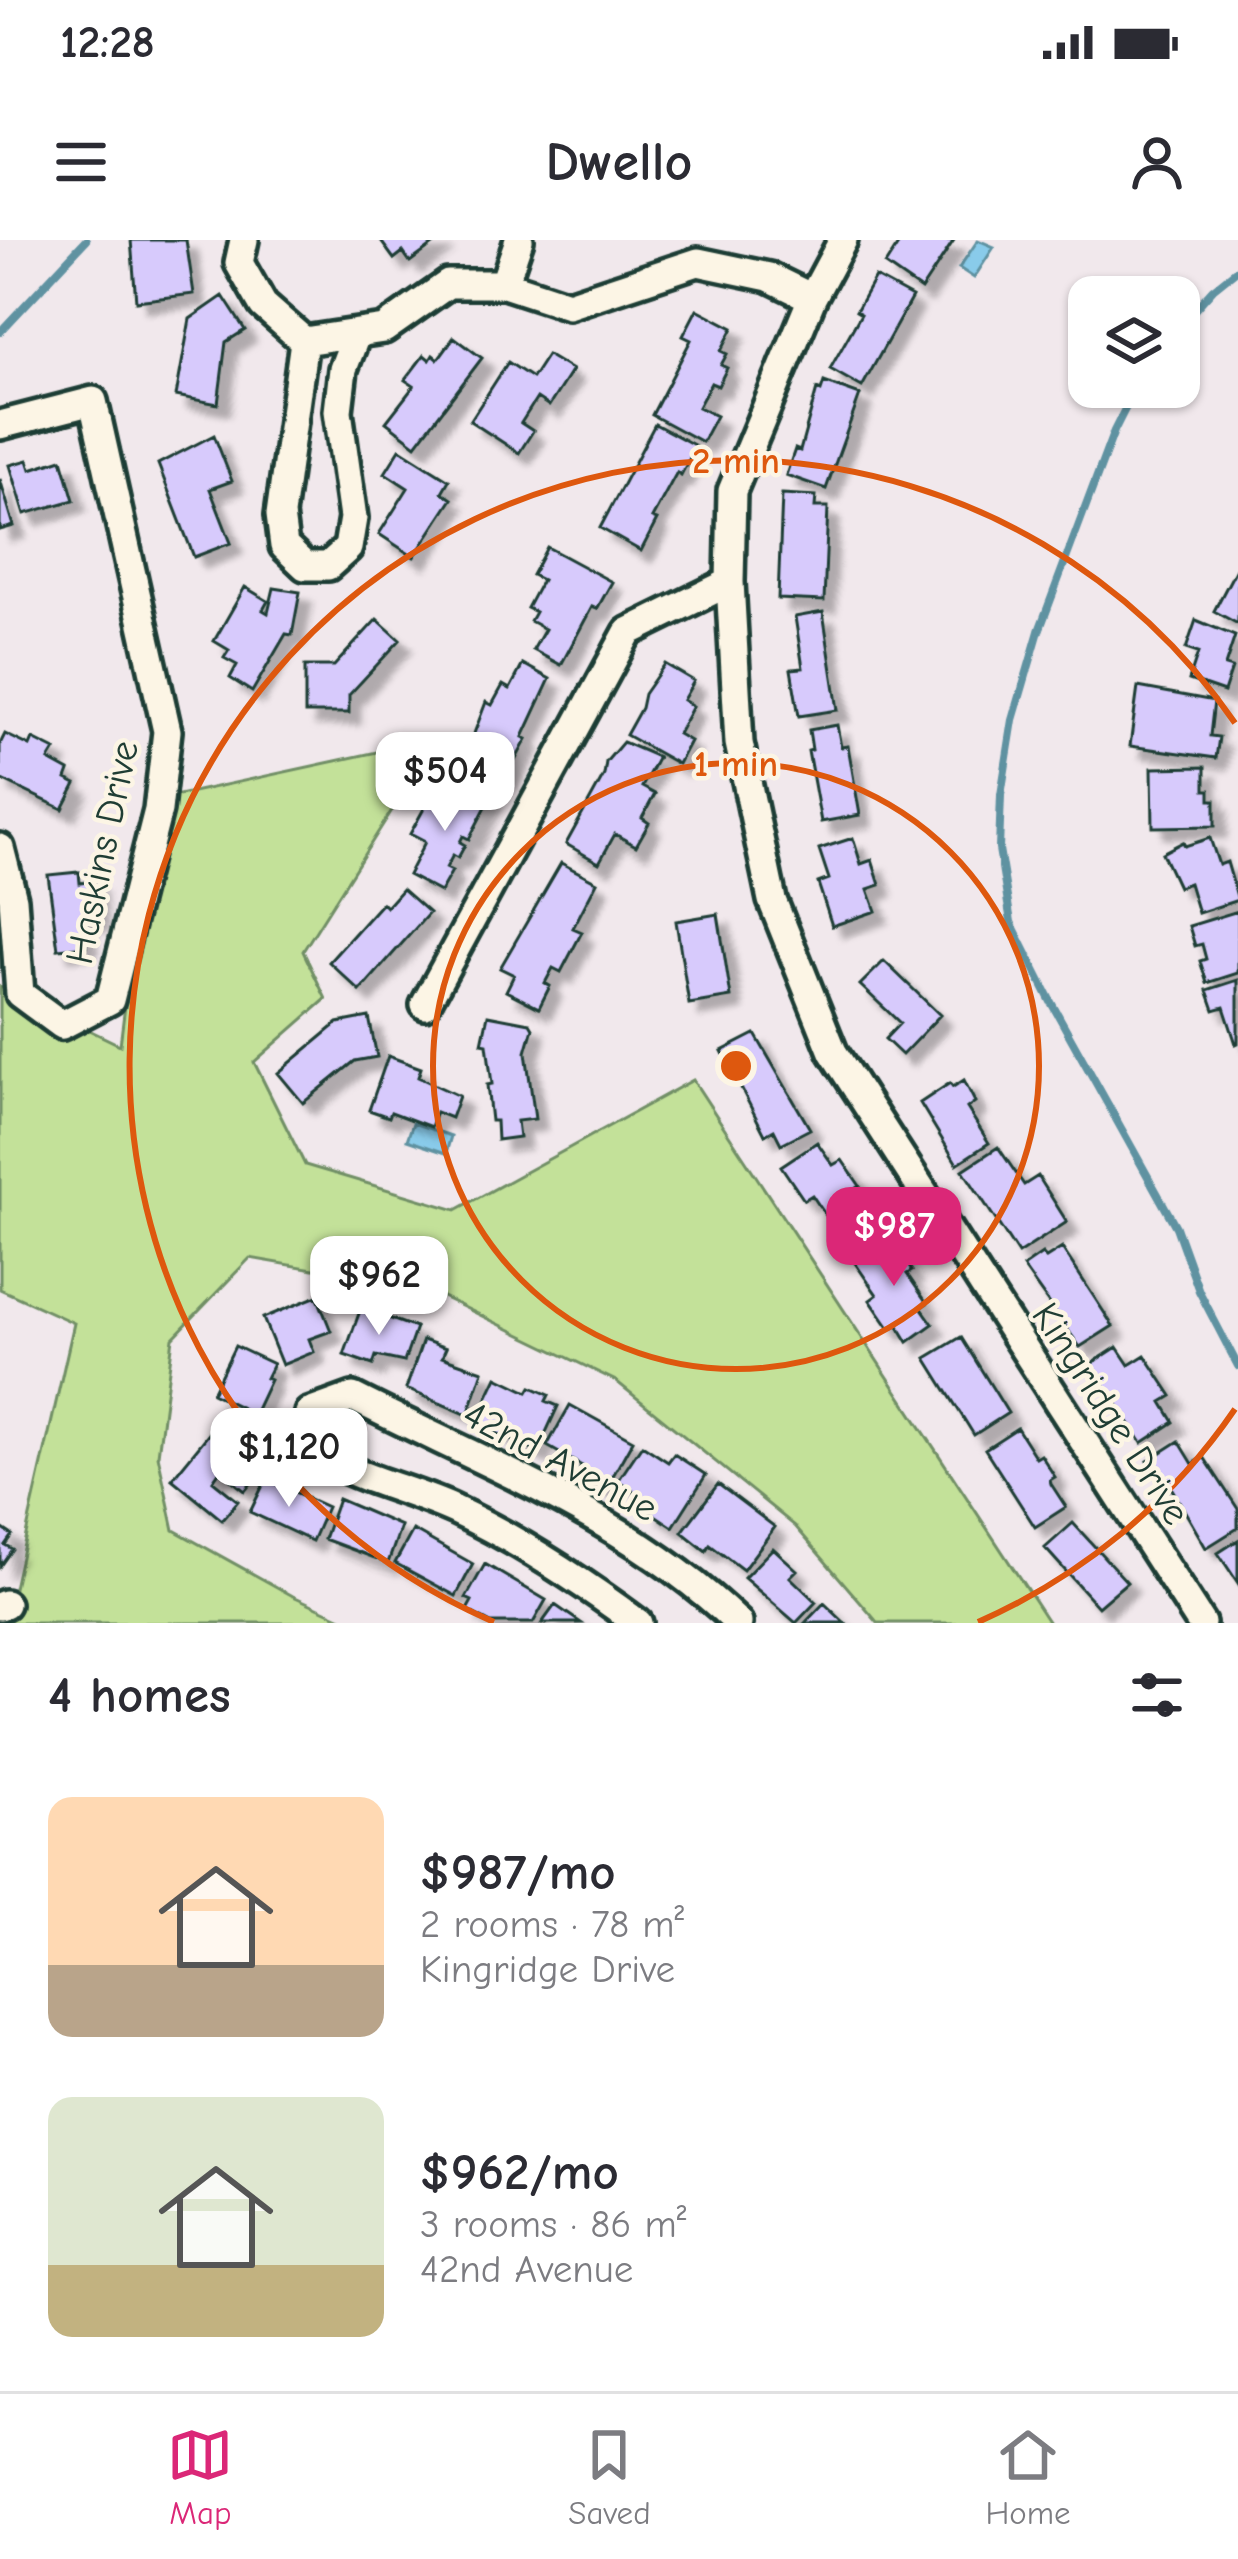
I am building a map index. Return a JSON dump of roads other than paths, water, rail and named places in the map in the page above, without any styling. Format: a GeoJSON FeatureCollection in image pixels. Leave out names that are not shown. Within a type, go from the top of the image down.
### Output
{"type":"FeatureCollection","features":[{"type":"Feature","properties":{"kind":"street"},"geometry":{"type":"LineString","coordinates":[[244,240],[239,262],[263,305],[304,340],[384,329],[448,284],[504,284],[568,305],[698,262],[769,277],[812,298]]}},
{"type":"Feature","properties":{"kind":"street"},"geometry":{"type":"LineString","coordinates":[[504,284],[519,240]]}},
{"type":"Feature","properties":{"kind":"street","name":"Kingridge Drive"},"geometry":{"type":"LineString","coordinates":[[843,240],[812,298],[732,490],[730,581],[739,743],[772,900],[833,1052],[1201,1623]]}},
{"type":"Feature","properties":{"kind":"street"},"geometry":{"type":"LineString","coordinates":[[304,340],[280,515],[284,546],[304,566],[328,566],[348,548],[353,518],[338,411],[343,370],[356,335]]}},
{"type":"Feature","properties":{"kind":"street","name":"Haskins Drive"},"geometry":{"type":"LineString","coordinates":[[0,425],[93,401],[167,731],[158,810],[110,1000],[62,1025],[20,994],[13,898],[0,848]]}},
{"type":"Feature","properties":{"kind":"street"},"geometry":{"type":"LineString","coordinates":[[425,1005],[628,632],[730,581]]}},
{"type":"Feature","properties":{"kind":"street","name":"42nd Avenue"},"geometry":{"type":"LineString","coordinates":[[638,1623],[520,1543],[418,1495],[339,1467],[317,1453],[309,1413],[353,1397],[635,1540],[695,1581],[738,1623]]}},
{"type":"Feature","properties":{"kind":"water"},"geometry":{"type":"Polygon","coordinates":[[[978,240],[994,247],[974,278],[959,268],[978,240]]]}},
{"type":"Feature","properties":{"kind":"water"},"geometry":{"type":"Polygon","coordinates":[[[413,1123],[451,1136],[446,1153],[407,1140],[413,1123]]]}},
{"type":"Feature","properties":{"kind":"waterway"},"geometry":{"type":"LineString","coordinates":[[0,332],[86,240]]}},
{"type":"Feature","properties":{"kind":"waterway"},"geometry":{"type":"LineString","coordinates":[[1200,304],[1238,269]]}},
{"type":"Feature","properties":{"kind":"waterway"},"geometry":{"type":"LineString","coordinates":[[1126,408],[1039,631],[1013,720],[1001,795],[999,849],[1011,922],[1176,1227],[1199,1291],[1238,1366]]}}]}
